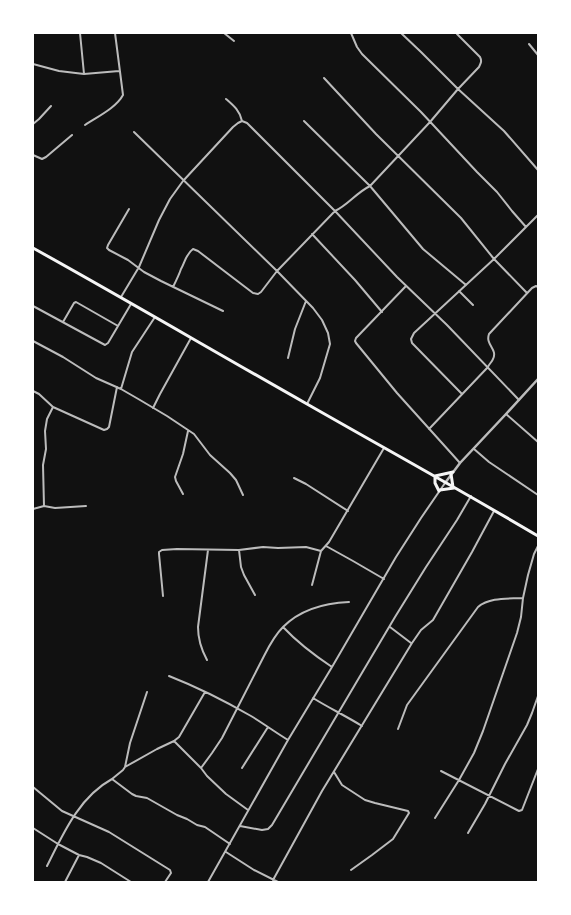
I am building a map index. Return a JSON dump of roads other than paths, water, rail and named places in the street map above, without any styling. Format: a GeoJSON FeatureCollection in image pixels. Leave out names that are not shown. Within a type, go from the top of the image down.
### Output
{"type":"FeatureCollection","features":[{"type":"Feature","properties":{"kind":"main road"},"geometry":{"type":"LineString","coordinates":[[33,248],[192,337],[538,536]]}},
{"type":"Feature","properties":{"kind":"main road"},"geometry":{"type":"LineString","coordinates":[[435,477],[452,473],[454,487]]}},
{"type":"Feature","properties":{"kind":"main road"},"geometry":{"type":"LineString","coordinates":[[435,477],[440,491],[454,487]]}},
{"type":"Feature","properties":{"kind":"street"},"geometry":{"type":"LineString","coordinates":[[80,33],[84,74]]}},
{"type":"Feature","properties":{"kind":"street"},"geometry":{"type":"LineString","coordinates":[[85,125],[114,106],[123,95],[115,33]]}},
{"type":"Feature","properties":{"kind":"street"},"geometry":{"type":"LineString","coordinates":[[224,33],[234,41]]}},
{"type":"Feature","properties":{"kind":"street"},"geometry":{"type":"LineString","coordinates":[[351,33],[362,54],[497,192],[526,227]]}},
{"type":"Feature","properties":{"kind":"street"},"geometry":{"type":"LineString","coordinates":[[401,33],[458,89],[504,131],[538,170]]}},
{"type":"Feature","properties":{"kind":"street"},"geometry":{"type":"LineString","coordinates":[[173,287],[186,256],[193,249],[198,251],[253,293],[258,294],[261,292],[277,271],[335,211],[342,208],[362,190],[370,186],[479,67],[481,60],[478,54],[457,34]]}},
{"type":"Feature","properties":{"kind":"street"},"geometry":{"type":"LineString","coordinates":[[529,44],[538,55]]}},
{"type":"Feature","properties":{"kind":"street"},"geometry":{"type":"LineString","coordinates":[[33,64],[70,73],[84,74],[120,70]]}},
{"type":"Feature","properties":{"kind":"street"},"geometry":{"type":"LineString","coordinates":[[324,78],[398,156],[461,218],[494,259],[527,293]]}},
{"type":"Feature","properties":{"kind":"street"},"geometry":{"type":"LineString","coordinates":[[226,99],[238,110],[242,121]]}},
{"type":"Feature","properties":{"kind":"street"},"geometry":{"type":"LineString","coordinates":[[33,124],[52,106]]}},
{"type":"Feature","properties":{"kind":"street"},"geometry":{"type":"LineString","coordinates":[[121,297],[139,267],[165,208],[183,181],[233,127],[242,121]]}},
{"type":"Feature","properties":{"kind":"street"},"geometry":{"type":"LineString","coordinates":[[242,121],[247,123],[335,211],[406,286],[488,367],[519,400]]}},
{"type":"Feature","properties":{"kind":"street"},"geometry":{"type":"LineString","coordinates":[[304,121],[370,186],[424,249],[466,285]]}},
{"type":"Feature","properties":{"kind":"street"},"geometry":{"type":"LineString","coordinates":[[134,132],[277,271],[317,313],[325,326],[330,340],[320,378],[307,404]]}},
{"type":"Feature","properties":{"kind":"street"},"geometry":{"type":"LineString","coordinates":[[33,155],[42,159],[46,157],[72,135]]}},
{"type":"Feature","properties":{"kind":"street"},"geometry":{"type":"LineString","coordinates":[[129,209],[108,245],[109,250],[128,260],[151,276],[223,311]]}},
{"type":"Feature","properties":{"kind":"street"},"geometry":{"type":"LineString","coordinates":[[462,394],[412,343],[411,339],[414,333],[494,259],[538,215]]}},
{"type":"Feature","properties":{"kind":"street"},"geometry":{"type":"LineString","coordinates":[[312,234],[355,280],[382,312]]}},
{"type":"Feature","properties":{"kind":"street"},"geometry":{"type":"LineString","coordinates":[[406,286],[355,340],[397,393],[460,463]]}},
{"type":"Feature","properties":{"kind":"street"},"geometry":{"type":"LineString","coordinates":[[429,429],[488,367],[494,358],[492,348],[488,343],[487,338],[489,334],[532,288],[536,286],[538,287]]}},
{"type":"Feature","properties":{"kind":"street"},"geometry":{"type":"LineString","coordinates":[[459,291],[473,305]]}},
{"type":"Feature","properties":{"kind":"street"},"geometry":{"type":"LineString","coordinates":[[288,358],[295,329],[306,301]]}},
{"type":"Feature","properties":{"kind":"street"},"geometry":{"type":"LineString","coordinates":[[63,322],[76,302],[118,326]]}},
{"type":"Feature","properties":{"kind":"street"},"geometry":{"type":"LineString","coordinates":[[33,306],[105,345],[108,343],[132,303]]}},
{"type":"Feature","properties":{"kind":"street"},"geometry":{"type":"LineString","coordinates":[[121,389],[132,352],[155,317]]}},
{"type":"Feature","properties":{"kind":"street"},"geometry":{"type":"LineString","coordinates":[[153,408],[192,337]]}},
{"type":"Feature","properties":{"kind":"street"},"geometry":{"type":"LineString","coordinates":[[33,341],[63,357],[96,378],[121,389],[198,438],[210,455],[236,480],[243,495]]}},
{"type":"Feature","properties":{"kind":"street"},"geometry":{"type":"LineString","coordinates":[[208,882],[288,740],[396,557],[421,518],[460,463],[538,379]]}},
{"type":"Feature","properties":{"kind":"street"},"geometry":{"type":"LineString","coordinates":[[33,391],[39,394],[53,407],[104,430],[109,427],[117,387]]}},
{"type":"Feature","properties":{"kind":"street"},"geometry":{"type":"LineString","coordinates":[[44,506],[43,465],[46,449],[45,431],[47,419],[53,407]]}},
{"type":"Feature","properties":{"kind":"street"},"geometry":{"type":"LineString","coordinates":[[506,414],[538,442]]}},
{"type":"Feature","properties":{"kind":"street"},"geometry":{"type":"LineString","coordinates":[[183,494],[176,482],[175,477],[183,454],[188,431]]}},
{"type":"Feature","properties":{"kind":"street"},"geometry":{"type":"LineString","coordinates":[[312,585],[321,551],[326,546],[348,511],[384,447]]}},
{"type":"Feature","properties":{"kind":"street"},"geometry":{"type":"LineString","coordinates":[[474,449],[489,462],[538,495]]}},
{"type":"Feature","properties":{"kind":"street"},"geometry":{"type":"LineString","coordinates":[[294,478],[348,511]]}},
{"type":"Feature","properties":{"kind":"street"},"geometry":{"type":"LineString","coordinates":[[240,826],[262,830],[268,829],[272,825],[390,627],[457,520],[470,496]]}},
{"type":"Feature","properties":{"kind":"street"},"geometry":{"type":"LineString","coordinates":[[33,509],[44,506],[55,508],[86,506]]}},
{"type":"Feature","properties":{"kind":"street"},"geometry":{"type":"LineString","coordinates":[[273,880],[334,772],[412,643],[421,630],[433,620],[495,510]]}},
{"type":"Feature","properties":{"kind":"street"},"geometry":{"type":"LineString","coordinates":[[326,546],[354,560],[384,579]]}},
{"type":"Feature","properties":{"kind":"street"},"geometry":{"type":"LineString","coordinates":[[435,818],[474,753],[483,731],[517,633],[528,575],[538,546]]}},
{"type":"Feature","properties":{"kind":"street"},"geometry":{"type":"LineString","coordinates":[[163,596],[160,551],[177,549],[239,550],[263,547],[306,547],[321,551]]}},
{"type":"Feature","properties":{"kind":"street"},"geometry":{"type":"LineString","coordinates":[[207,660],[200,647],[198,627],[208,550]]}},
{"type":"Feature","properties":{"kind":"street"},"geometry":{"type":"LineString","coordinates":[[239,550],[241,567],[255,595]]}},
{"type":"Feature","properties":{"kind":"street"},"geometry":{"type":"LineString","coordinates":[[398,729],[407,705],[478,607],[493,600],[523,598]]}},
{"type":"Feature","properties":{"kind":"street"},"geometry":{"type":"LineString","coordinates":[[201,768],[222,738],[268,648],[283,627],[303,612],[325,605],[349,602]]}},
{"type":"Feature","properties":{"kind":"street"},"geometry":{"type":"LineString","coordinates":[[283,627],[311,654],[332,667]]}},
{"type":"Feature","properties":{"kind":"street"},"geometry":{"type":"LineString","coordinates":[[390,627],[412,643]]}},
{"type":"Feature","properties":{"kind":"street"},"geometry":{"type":"LineString","coordinates":[[170,676],[237,708],[288,740]]}},
{"type":"Feature","properties":{"kind":"street"},"geometry":{"type":"LineString","coordinates":[[125,767],[130,743],[148,692]]}},
{"type":"Feature","properties":{"kind":"street"},"geometry":{"type":"LineString","coordinates":[[47,866],[73,816],[99,787],[112,779],[125,767],[179,737],[205,692]]}},
{"type":"Feature","properties":{"kind":"street"},"geometry":{"type":"LineString","coordinates":[[468,833],[485,804],[504,764],[527,725],[538,696]]}},
{"type":"Feature","properties":{"kind":"street"},"geometry":{"type":"LineString","coordinates":[[313,698],[362,726]]}},
{"type":"Feature","properties":{"kind":"street"},"geometry":{"type":"LineString","coordinates":[[242,768],[268,727]]}},
{"type":"Feature","properties":{"kind":"street"},"geometry":{"type":"LineString","coordinates":[[174,741],[226,794],[248,810]]}},
{"type":"Feature","properties":{"kind":"street"},"geometry":{"type":"LineString","coordinates":[[440,771],[520,811],[522,810],[538,769]]}},
{"type":"Feature","properties":{"kind":"street"},"geometry":{"type":"LineString","coordinates":[[334,772],[342,785],[365,800],[408,811],[409,813],[393,839],[351,870]]}},
{"type":"Feature","properties":{"kind":"street"},"geometry":{"type":"LineString","coordinates":[[112,779],[132,794],[149,798],[177,816],[204,827],[230,844]]}},
{"type":"Feature","properties":{"kind":"street"},"geometry":{"type":"LineString","coordinates":[[33,787],[56,807],[109,832],[170,870],[171,873],[165,882]]}},
{"type":"Feature","properties":{"kind":"street"},"geometry":{"type":"LineString","coordinates":[[33,828],[79,856],[94,860],[131,882]]}},
{"type":"Feature","properties":{"kind":"street"},"geometry":{"type":"LineString","coordinates":[[226,852],[254,870],[278,882]]}},
{"type":"Feature","properties":{"kind":"street"},"geometry":{"type":"LineString","coordinates":[[65,882],[79,856]]}},
{"type":"Feature","properties":{"kind":"street"},"geometry":{"type":"LineString","coordinates":[[124,882],[127,879]]}}]}
